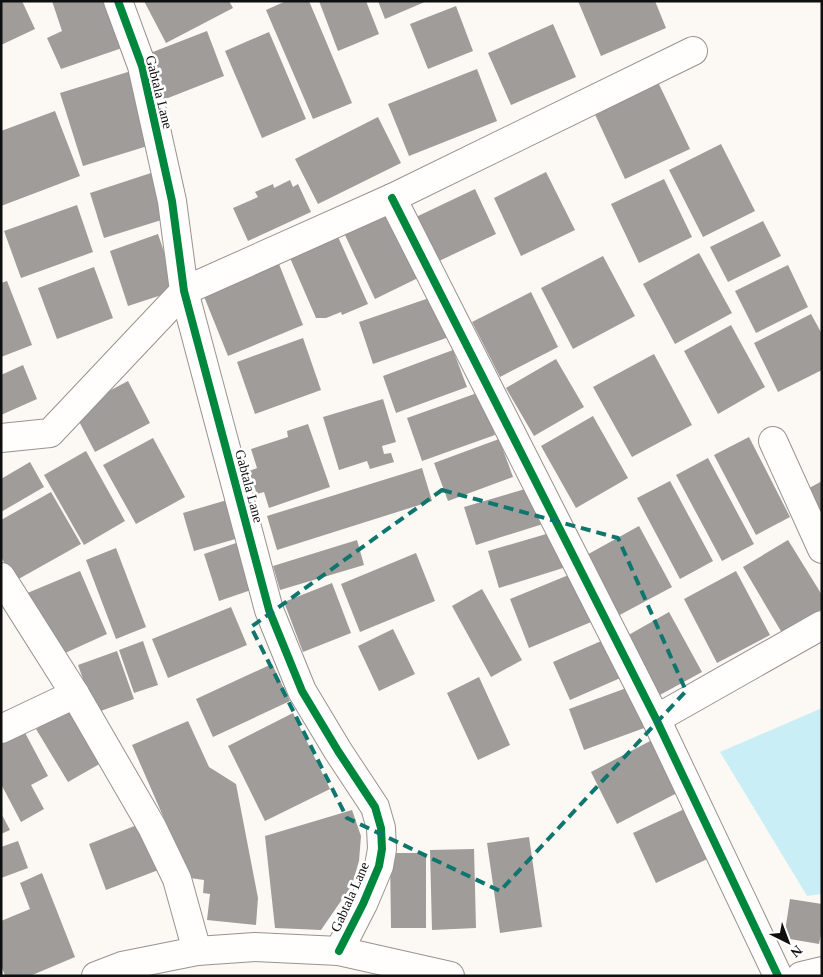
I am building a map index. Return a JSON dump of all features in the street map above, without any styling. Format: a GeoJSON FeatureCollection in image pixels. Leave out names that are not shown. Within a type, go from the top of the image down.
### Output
{"type":"FeatureCollection","features":[{"type":"Feature","properties":{"kind":"street","name":"Gabtala Lane"},"geometry":{"type":"LineString","coordinates":[[118,1],[142,66],[172,201],[184,291],[269,610],[302,691],[338,751],[376,806],[382,828],[382,848],[379,866],[363,904],[339,951]]}},
{"type":"Feature","properties":{"kind":"street"},"geometry":{"type":"LineString","coordinates":[[1,438],[50,433],[184,291],[392,198],[693,51]]}},
{"type":"Feature","properties":{"kind":"street"},"geometry":{"type":"LineString","coordinates":[[392,198],[656,719],[778,976]]}},
{"type":"Feature","properties":{"kind":"street"},"geometry":{"type":"LineString","coordinates":[[773,441],[822,549]]}},
{"type":"Feature","properties":{"kind":"street"},"geometry":{"type":"LineString","coordinates":[[1,576],[75,694],[152,827],[177,878],[197,951]]}},
{"type":"Feature","properties":{"kind":"street"},"geometry":{"type":"LineString","coordinates":[[656,719],[822,625]]}},
{"type":"Feature","properties":{"kind":"street"},"geometry":{"type":"LineString","coordinates":[[1,729],[75,694]]}},
{"type":"Feature","properties":{"kind":"street"},"geometry":{"type":"LineString","coordinates":[[96,976],[122,966],[197,951],[255,947],[339,951],[450,976]]}},
{"type":"Feature","properties":{"kind":"street"},"geometry":{"type":"LineString","coordinates":[[801,976],[822,971]]}},
{"type":"Feature","properties":{"kind":"highlighted area"},"geometry":{"type":"Polygon","coordinates":[[[442,490],[618,538],[686,691],[500,891],[347,818],[251,627],[442,490]]]}},
{"type":"Feature","properties":{"kind":"water"},"geometry":{"type":"Polygon","coordinates":[[[822,708],[822,894],[807,896],[720,752],[822,708]]]}},
{"type":"Feature","properties":{"kind":"building"},"geometry":{"type":"Polygon","coordinates":[[[1,1],[22,1],[35,29],[1,45],[1,1]]]}},
{"type":"Feature","properties":{"kind":"building"},"geometry":{"type":"Polygon","coordinates":[[[52,1],[106,1],[125,47],[61,69],[47,38],[62,31],[52,1]]]}},
{"type":"Feature","properties":{"kind":"building"},"geometry":{"type":"Polygon","coordinates":[[[144,1],[229,1],[233,8],[166,43],[144,1]]]}},
{"type":"Feature","properties":{"kind":"building"},"geometry":{"type":"Polygon","coordinates":[[[286,1],[309,1],[352,103],[313,119],[266,10],[286,1]]]}},
{"type":"Feature","properties":{"kind":"building"},"geometry":{"type":"Polygon","coordinates":[[[319,1],[366,1],[379,34],[338,51],[319,1]]]}},
{"type":"Feature","properties":{"kind":"building"},"geometry":{"type":"Polygon","coordinates":[[[378,1],[427,1],[385,19],[378,1]]]}},
{"type":"Feature","properties":{"kind":"building"},"geometry":{"type":"Polygon","coordinates":[[[578,1],[655,1],[666,28],[601,56],[578,1]]]}},
{"type":"Feature","properties":{"kind":"building"},"geometry":{"type":"Polygon","coordinates":[[[456,6],[473,51],[428,69],[410,24],[456,6]]]}},
{"type":"Feature","properties":{"kind":"building"},"geometry":{"type":"Polygon","coordinates":[[[553,24],[576,77],[511,105],[488,53],[553,24]]]}},
{"type":"Feature","properties":{"kind":"building"},"geometry":{"type":"Polygon","coordinates":[[[207,31],[224,76],[163,100],[145,55],[207,31]]]}},
{"type":"Feature","properties":{"kind":"building"},"geometry":{"type":"Polygon","coordinates":[[[269,32],[306,119],[262,138],[225,51],[269,32]]]}},
{"type":"Feature","properties":{"kind":"building"},"geometry":{"type":"Polygon","coordinates":[[[477,69],[497,121],[409,156],[388,104],[477,69]]]}},
{"type":"Feature","properties":{"kind":"building"},"geometry":{"type":"Polygon","coordinates":[[[131,71],[154,144],[83,166],[60,93],[131,71]]]}},
{"type":"Feature","properties":{"kind":"building"},"geometry":{"type":"Polygon","coordinates":[[[656,78],[690,149],[625,179],[592,108],[656,78]]]}},
{"type":"Feature","properties":{"kind":"building"},"geometry":{"type":"Polygon","coordinates":[[[55,111],[80,176],[1,206],[1,131],[55,111]]]}},
{"type":"Feature","properties":{"kind":"building"},"geometry":{"type":"Polygon","coordinates":[[[378,117],[401,163],[318,204],[295,159],[378,117]]]}},
{"type":"Feature","properties":{"kind":"building"},"geometry":{"type":"Polygon","coordinates":[[[721,144],[755,211],[703,237],[669,170],[721,144]]]}},
{"type":"Feature","properties":{"kind":"building"},"geometry":{"type":"Polygon","coordinates":[[[157,171],[171,217],[104,238],[90,193],[157,171]]]}},
{"type":"Feature","properties":{"kind":"building"},"geometry":{"type":"Polygon","coordinates":[[[546,172],[575,230],[521,256],[494,198],[546,172]]]}},
{"type":"Feature","properties":{"kind":"building"},"geometry":{"type":"Polygon","coordinates":[[[664,179],[692,237],[639,263],[611,204],[664,179]]]}},
{"type":"Feature","properties":{"kind":"building"},"geometry":{"type":"Polygon","coordinates":[[[290,180],[293,187],[298,184],[311,212],[248,241],[233,208],[258,197],[255,192],[273,184],[274,188],[290,180]]]}},
{"type":"Feature","properties":{"kind":"building"},"geometry":{"type":"Polygon","coordinates":[[[475,189],[496,234],[437,262],[416,217],[475,189]]]}},
{"type":"Feature","properties":{"kind":"building"},"geometry":{"type":"Polygon","coordinates":[[[77,205],[93,252],[21,278],[4,231],[77,205]]]}},
{"type":"Feature","properties":{"kind":"building"},"geometry":{"type":"Polygon","coordinates":[[[387,213],[418,278],[375,299],[344,233],[387,213]]]}},
{"type":"Feature","properties":{"kind":"building"},"geometry":{"type":"Polygon","coordinates":[[[763,221],[781,256],[728,282],[710,247],[763,221]]]}},
{"type":"Feature","properties":{"kind":"building"},"geometry":{"type":"Polygon","coordinates":[[[335,230],[368,304],[342,315],[341,312],[326,318],[316,318],[287,251],[335,230]]]}},
{"type":"Feature","properties":{"kind":"building"},"geometry":{"type":"Polygon","coordinates":[[[158,234],[177,290],[128,306],[110,251],[158,234]]]}},
{"type":"Feature","properties":{"kind":"building"},"geometry":{"type":"Polygon","coordinates":[[[699,253],[732,313],[675,344],[643,284],[699,253]]]}},
{"type":"Feature","properties":{"kind":"building"},"geometry":{"type":"Polygon","coordinates":[[[603,256],[635,316],[573,349],[541,288],[603,256]]]}},
{"type":"Feature","properties":{"kind":"building"},"geometry":{"type":"Polygon","coordinates":[[[279,264],[303,325],[228,356],[203,294],[279,264]]]}},
{"type":"Feature","properties":{"kind":"building"},"geometry":{"type":"Polygon","coordinates":[[[788,265],[808,307],[756,333],[735,291],[788,265]]]}},
{"type":"Feature","properties":{"kind":"building"},"geometry":{"type":"Polygon","coordinates":[[[94,267],[113,318],[57,339],[38,288],[94,267]]]}},
{"type":"Feature","properties":{"kind":"building"},"geometry":{"type":"Polygon","coordinates":[[[7,281],[32,345],[1,357],[1,283],[7,281]]]}},
{"type":"Feature","properties":{"kind":"building"},"geometry":{"type":"Polygon","coordinates":[[[531,292],[558,347],[500,377],[472,322],[531,292]]]}},
{"type":"Feature","properties":{"kind":"building"},"geometry":{"type":"Polygon","coordinates":[[[435,296],[449,337],[373,364],[359,322],[435,296]]]}},
{"type":"Feature","properties":{"kind":"building"},"geometry":{"type":"Polygon","coordinates":[[[811,314],[822,334],[822,370],[778,392],[754,343],[811,314]]]}},
{"type":"Feature","properties":{"kind":"building"},"geometry":{"type":"Polygon","coordinates":[[[731,325],[765,387],[718,414],[684,351],[731,325]]]}},
{"type":"Feature","properties":{"kind":"building"},"geometry":{"type":"Polygon","coordinates":[[[303,338],[321,390],[255,414],[237,362],[303,338]]]}},
{"type":"Feature","properties":{"kind":"building"},"geometry":{"type":"Polygon","coordinates":[[[453,350],[467,387],[396,413],[383,376],[453,350]]]}},
{"type":"Feature","properties":{"kind":"building"},"geometry":{"type":"Polygon","coordinates":[[[654,354],[692,425],[632,457],[593,387],[654,354]]]}},
{"type":"Feature","properties":{"kind":"building"},"geometry":{"type":"Polygon","coordinates":[[[556,359],[584,407],[534,436],[506,388],[556,359]]]}},
{"type":"Feature","properties":{"kind":"building"},"geometry":{"type":"Polygon","coordinates":[[[23,365],[37,399],[1,415],[1,375],[23,365]]]}},
{"type":"Feature","properties":{"kind":"building"},"geometry":{"type":"Polygon","coordinates":[[[128,381],[150,423],[95,452],[73,410],[128,381]]]}},
{"type":"Feature","properties":{"kind":"building"},"geometry":{"type":"Polygon","coordinates":[[[480,392],[495,435],[422,461],[407,418],[480,392]]]}},
{"type":"Feature","properties":{"kind":"building"},"geometry":{"type":"Polygon","coordinates":[[[383,399],[396,442],[382,446],[384,454],[391,453],[394,462],[370,469],[367,461],[339,470],[323,417],[383,399]]]}},
{"type":"Feature","properties":{"kind":"building"},"geometry":{"type":"Polygon","coordinates":[[[593,416],[628,478],[576,508],[541,446],[593,416]]]}},
{"type":"Feature","properties":{"kind":"building"},"geometry":{"type":"Polygon","coordinates":[[[308,424],[330,487],[269,508],[264,492],[257,494],[249,471],[257,468],[251,449],[288,437],[287,431],[308,424]]]}},
{"type":"Feature","properties":{"kind":"building"},"geometry":{"type":"Polygon","coordinates":[[[749,437],[790,517],[756,535],[714,455],[749,437]]]}},
{"type":"Feature","properties":{"kind":"building"},"geometry":{"type":"Polygon","coordinates":[[[153,438],[185,497],[136,524],[103,465],[153,438]]]}},
{"type":"Feature","properties":{"kind":"building"},"geometry":{"type":"Polygon","coordinates":[[[499,439],[513,477],[448,501],[434,463],[499,439]]]}},
{"type":"Feature","properties":{"kind":"building"},"geometry":{"type":"Polygon","coordinates":[[[86,451],[125,521],[84,545],[44,475],[86,451]]]}},
{"type":"Feature","properties":{"kind":"building"},"geometry":{"type":"Polygon","coordinates":[[[708,458],[754,544],[722,561],[676,475],[708,458]]]}},
{"type":"Feature","properties":{"kind":"building"},"geometry":{"type":"Polygon","coordinates":[[[30,462],[44,487],[1,512],[1,479],[30,462]]]}},
{"type":"Feature","properties":{"kind":"building"},"geometry":{"type":"Polygon","coordinates":[[[422,468],[432,501],[277,550],[267,516],[422,468]]]}},
{"type":"Feature","properties":{"kind":"building"},"geometry":{"type":"Polygon","coordinates":[[[670,481],[713,561],[680,579],[637,498],[670,481]]]}},
{"type":"Feature","properties":{"kind":"building"},"geometry":{"type":"Polygon","coordinates":[[[822,481],[822,526],[802,492],[822,481]]]}},
{"type":"Feature","properties":{"kind":"building"},"geometry":{"type":"Polygon","coordinates":[[[532,487],[543,524],[476,545],[464,507],[532,487]]]}},
{"type":"Feature","properties":{"kind":"building"},"geometry":{"type":"Polygon","coordinates":[[[51,492],[81,544],[15,581],[1,557],[1,520],[51,492]]]}},
{"type":"Feature","properties":{"kind":"building"},"geometry":{"type":"Polygon","coordinates":[[[227,500],[239,538],[194,551],[183,513],[227,500]]]}},
{"type":"Feature","properties":{"kind":"building"},"geometry":{"type":"Polygon","coordinates":[[[639,526],[672,587],[616,617],[583,557],[639,526]]]}},
{"type":"Feature","properties":{"kind":"building"},"geometry":{"type":"Polygon","coordinates":[[[553,532],[563,568],[499,588],[488,551],[553,532]]]}},
{"type":"Feature","properties":{"kind":"building"},"geometry":{"type":"Polygon","coordinates":[[[357,540],[364,565],[280,590],[273,566],[357,540]]]}},
{"type":"Feature","properties":{"kind":"building"},"geometry":{"type":"Polygon","coordinates":[[[788,540],[822,595],[822,609],[782,633],[743,567],[788,540]]]}},
{"type":"Feature","properties":{"kind":"building"},"geometry":{"type":"Polygon","coordinates":[[[239,542],[254,589],[219,601],[204,554],[239,542]]]}},
{"type":"Feature","properties":{"kind":"building"},"geometry":{"type":"Polygon","coordinates":[[[116,548],[146,627],[116,639],[86,560],[116,548]]]}},
{"type":"Feature","properties":{"kind":"building"},"geometry":{"type":"Polygon","coordinates":[[[416,553],[435,601],[360,632],[341,584],[416,553]]]}},
{"type":"Feature","properties":{"kind":"building"},"geometry":{"type":"Polygon","coordinates":[[[80,571],[107,634],[63,654],[25,594],[80,571]]]}},
{"type":"Feature","properties":{"kind":"building"},"geometry":{"type":"Polygon","coordinates":[[[736,571],[770,635],[717,663],[684,599],[736,571]]]}},
{"type":"Feature","properties":{"kind":"building"},"geometry":{"type":"Polygon","coordinates":[[[576,572],[596,620],[529,648],[510,599],[576,572]]]}},
{"type":"Feature","properties":{"kind":"building"},"geometry":{"type":"Polygon","coordinates":[[[332,583],[351,633],[303,652],[284,602],[332,583]]]}},
{"type":"Feature","properties":{"kind":"building"},"geometry":{"type":"Polygon","coordinates":[[[482,589],[522,660],[491,677],[452,606],[482,589]]]}},
{"type":"Feature","properties":{"kind":"building"},"geometry":{"type":"Polygon","coordinates":[[[231,607],[247,645],[168,678],[152,639],[231,607]]]}},
{"type":"Feature","properties":{"kind":"building"},"geometry":{"type":"Polygon","coordinates":[[[669,612],[702,672],[658,696],[625,637],[669,612]]]}},
{"type":"Feature","properties":{"kind":"building"},"geometry":{"type":"Polygon","coordinates":[[[393,629],[415,674],[379,691],[358,646],[393,629]]]}},
{"type":"Feature","properties":{"kind":"building"},"geometry":{"type":"Polygon","coordinates":[[[608,638],[625,676],[570,700],[553,662],[608,638]]]}},
{"type":"Feature","properties":{"kind":"building"},"geometry":{"type":"Polygon","coordinates":[[[143,641],[158,685],[134,693],[119,650],[143,641]]]}},
{"type":"Feature","properties":{"kind":"building"},"geometry":{"type":"Polygon","coordinates":[[[117,651],[134,699],[95,713],[78,665],[117,651]]]}},
{"type":"Feature","properties":{"kind":"building"},"geometry":{"type":"Polygon","coordinates":[[[272,664],[290,701],[213,737],[196,699],[272,664]]]}},
{"type":"Feature","properties":{"kind":"building"},"geometry":{"type":"Polygon","coordinates":[[[479,677],[510,745],[478,760],[447,693],[479,677]]]}},
{"type":"Feature","properties":{"kind":"building"},"geometry":{"type":"Polygon","coordinates":[[[632,686],[647,727],[584,750],[569,709],[632,686]]]}},
{"type":"Feature","properties":{"kind":"building"},"geometry":{"type":"Polygon","coordinates":[[[70,708],[103,762],[68,782],[36,729],[70,708]]]}},
{"type":"Feature","properties":{"kind":"building"},"geometry":{"type":"Polygon","coordinates":[[[293,713],[330,789],[265,821],[228,746],[293,713]]]}},
{"type":"Feature","properties":{"kind":"building"},"geometry":{"type":"Polygon","coordinates":[[[188,721],[209,767],[236,784],[258,898],[256,925],[207,920],[210,894],[203,893],[204,880],[190,878],[132,745],[188,721]]]}},
{"type":"Feature","properties":{"kind":"building"},"geometry":{"type":"Polygon","coordinates":[[[23,729],[48,776],[31,785],[44,809],[21,822],[1,784],[1,740],[23,729]]]}},
{"type":"Feature","properties":{"kind":"building"},"geometry":{"type":"Polygon","coordinates":[[[652,740],[679,792],[617,824],[591,772],[652,740]]]}},
{"type":"Feature","properties":{"kind":"building"},"geometry":{"type":"Polygon","coordinates":[[[693,805],[716,855],[656,883],[633,833],[693,805]]]}},
{"type":"Feature","properties":{"kind":"building"},"geometry":{"type":"Polygon","coordinates":[[[352,810],[361,836],[359,861],[352,885],[321,930],[275,928],[265,836],[352,810]]]}},
{"type":"Feature","properties":{"kind":"building"},"geometry":{"type":"Polygon","coordinates":[[[1,813],[10,830],[1,834],[1,813]]]}},
{"type":"Feature","properties":{"kind":"building"},"geometry":{"type":"Polygon","coordinates":[[[142,823],[161,869],[106,890],[89,844],[142,823]]]}},
{"type":"Feature","properties":{"kind":"building"},"geometry":{"type":"Polygon","coordinates":[[[529,837],[542,927],[500,933],[487,843],[529,837]]]}},
{"type":"Feature","properties":{"kind":"building"},"geometry":{"type":"Polygon","coordinates":[[[18,841],[28,868],[1,878],[1,847],[18,841]]]}},
{"type":"Feature","properties":{"kind":"building"},"geometry":{"type":"Polygon","coordinates":[[[474,849],[476,928],[432,930],[430,850],[474,849]]]}},
{"type":"Feature","properties":{"kind":"building"},"geometry":{"type":"Polygon","coordinates":[[[390,853],[426,853],[426,928],[391,928],[390,853]]]}},
{"type":"Feature","properties":{"kind":"building"},"geometry":{"type":"Polygon","coordinates":[[[42,873],[75,957],[30,976],[5,976],[1,965],[1,921],[30,909],[20,883],[42,873]]]}},
{"type":"Feature","properties":{"kind":"building"},"geometry":{"type":"Polygon","coordinates":[[[790,899],[822,904],[822,929],[819,944],[784,938],[790,899]]]}},
{"type":"Feature","properties":{"kind":"cycle path"},"geometry":{"type":"LineString","coordinates":[[118,1],[142,66],[172,201],[184,291],[269,610],[302,691],[375,807],[381,828],[382,849],[379,866],[363,904],[339,951]]}},
{"type":"Feature","properties":{"kind":"cycle path"},"geometry":{"type":"LineString","coordinates":[[392,198],[656,719],[778,976]]}}]}
